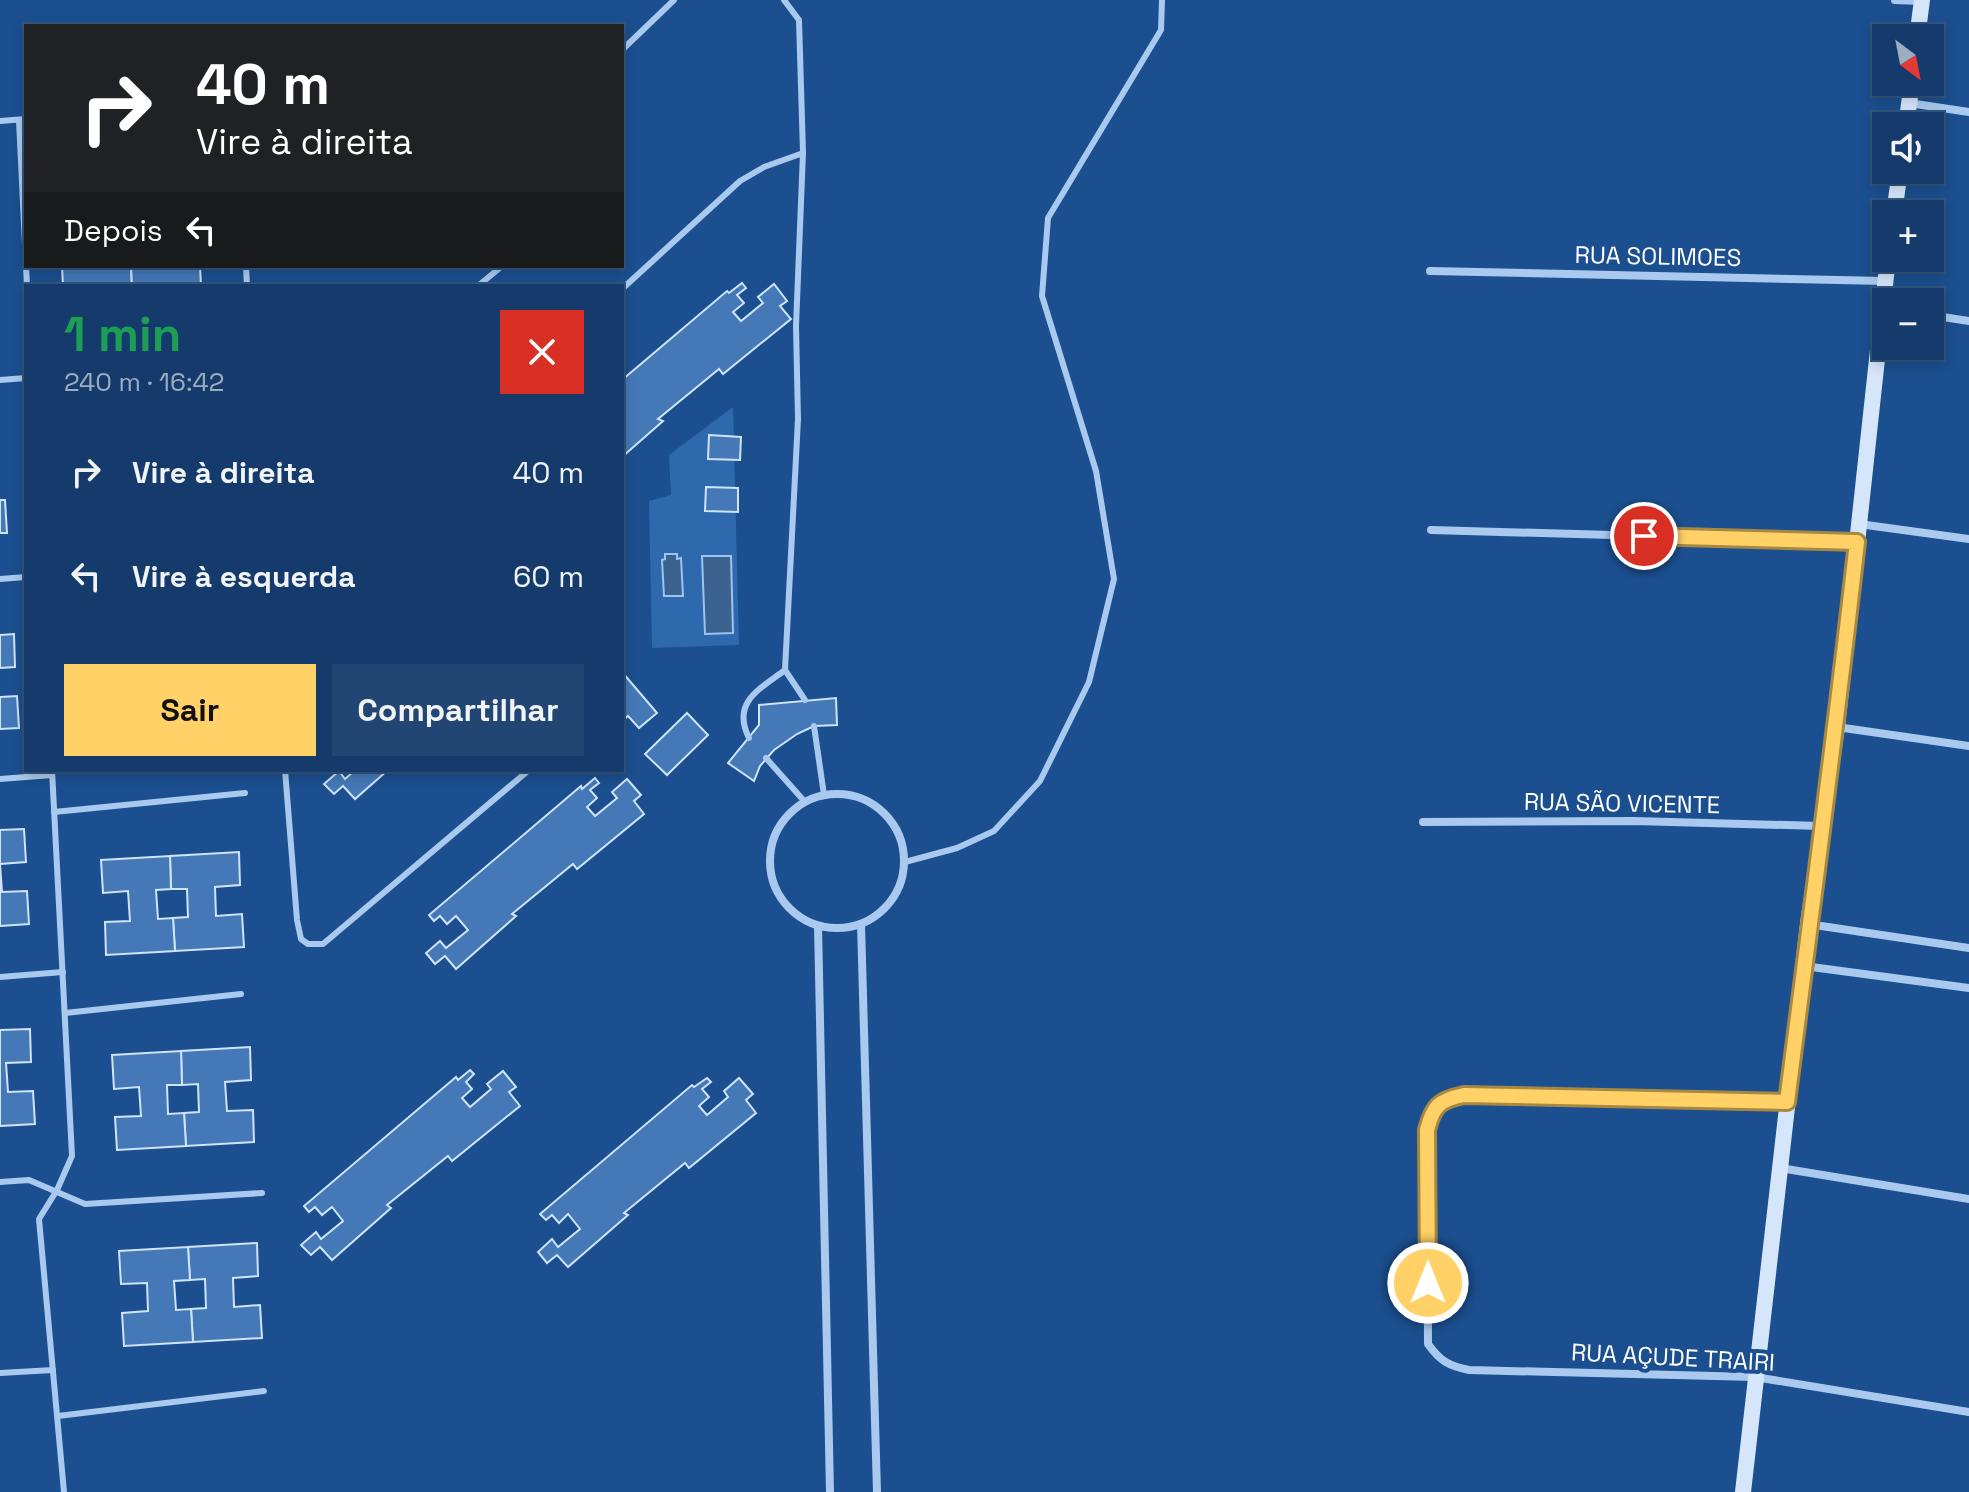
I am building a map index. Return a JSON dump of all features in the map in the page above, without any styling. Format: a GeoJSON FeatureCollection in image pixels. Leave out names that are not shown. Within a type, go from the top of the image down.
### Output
{"type":"FeatureCollection","features":[{"type":"Feature","properties":{"kind":"street"},"geometry":{"type":"LineString","coordinates":[[1895,0],[1922,0],[1919,24]]}},
{"type":"Feature","properties":{"kind":"street"},"geometry":{"type":"LineString","coordinates":[[1908,112],[1910,96]]}},
{"type":"Feature","properties":{"kind":"street"},"geometry":{"type":"LineString","coordinates":[[1909,103],[1969,112]]}},
{"type":"Feature","properties":{"kind":"street","name":"RUA SOLIMOES"},"geometry":{"type":"LineString","coordinates":[[1430,271],[1885,281]]}},
{"type":"Feature","properties":{"kind":"street"},"geometry":{"type":"LineString","coordinates":[[1885,288],[1886,272]]}},
{"type":"Feature","properties":{"kind":"street"},"geometry":{"type":"LineString","coordinates":[[1944,317],[1969,321]]}},
{"type":"Feature","properties":{"kind":"street"},"geometry":{"type":"LineString","coordinates":[[1743,1492],[1808,924],[1837,727],[1878,360]]}},
{"type":"Feature","properties":{"kind":"street"},"geometry":{"type":"LineString","coordinates":[[1859,524],[1969,539]]}},
{"type":"Feature","properties":{"kind":"street"},"geometry":{"type":"LineString","coordinates":[[1431,530],[1857,542]]}},
{"type":"Feature","properties":{"kind":"street"},"geometry":{"type":"LineString","coordinates":[[1837,727],[1969,746]]}},
{"type":"Feature","properties":{"kind":"street"},"geometry":{"type":"LineString","coordinates":[[844,794],[863,799],[880,809],[893,824],[902,842],[905,862],[901,881],[892,899],[879,914],[847,928],[818,926],[800,918],[785,905],[774,888],[769,868],[770,849],[777,830],[789,814],[805,802],[824,795],[844,794]]}},
{"type":"Feature","properties":{"kind":"street","name":"RUA SÃO VICENTE"},"geometry":{"type":"LineString","coordinates":[[1423,822],[1634,821],[1821,826]]}},
{"type":"Feature","properties":{"kind":"street"},"geometry":{"type":"LineString","coordinates":[[861,924],[877,1492]]}},
{"type":"Feature","properties":{"kind":"street"},"geometry":{"type":"LineString","coordinates":[[1808,924],[1969,948]]}},
{"type":"Feature","properties":{"kind":"street"},"geometry":{"type":"LineString","coordinates":[[818,926],[830,1492]]}},
{"type":"Feature","properties":{"kind":"street"},"geometry":{"type":"LineString","coordinates":[[1804,966],[1969,988]]}},
{"type":"Feature","properties":{"kind":"street","name":"RUA AÇUDE TRAIRI"},"geometry":{"type":"LineString","coordinates":[[1787,1102],[1464,1095],[1447,1098],[1432,1110],[1427,1130],[1428,1344],[1439,1360],[1469,1370],[1755,1377],[1969,1412]]}},
{"type":"Feature","properties":{"kind":"street"},"geometry":{"type":"LineString","coordinates":[[1780,1168],[1969,1199]]}},
{"type":"Feature","properties":{"kind":"lane"},"geometry":{"type":"LineString","coordinates":[[624,48],[674,0]]}},
{"type":"Feature","properties":{"kind":"lane"},"geometry":{"type":"LineString","coordinates":[[784,0],[799,20],[803,153],[796,326],[798,419],[785,670],[805,700]]}},
{"type":"Feature","properties":{"kind":"lane"},"geometry":{"type":"LineString","coordinates":[[905,862],[957,848],[994,831],[1040,781],[1089,682],[1114,579],[1096,471],[1042,296],[1048,218],[1161,30],[1162,0]]}},
{"type":"Feature","properties":{"kind":"lane"},"geometry":{"type":"LineString","coordinates":[[0,121],[22,120],[24,187]]}},
{"type":"Feature","properties":{"kind":"lane"},"geometry":{"type":"LineString","coordinates":[[624,287],[740,181],[764,167],[803,153]]}},
{"type":"Feature","properties":{"kind":"lane"},"geometry":{"type":"LineString","coordinates":[[480,284],[500,268]]}},
{"type":"Feature","properties":{"kind":"lane"},"geometry":{"type":"LineString","coordinates":[[0,380],[24,378]]}},
{"type":"Feature","properties":{"kind":"lane"},"geometry":{"type":"LineString","coordinates":[[0,579],[24,577]]}},
{"type":"Feature","properties":{"kind":"lane"},"geometry":{"type":"LineString","coordinates":[[749,738],[742,714],[747,702],[785,670]]}},
{"type":"Feature","properties":{"kind":"lane"},"geometry":{"type":"LineString","coordinates":[[814,726],[824,795]]}},
{"type":"Feature","properties":{"kind":"lane"},"geometry":{"type":"LineString","coordinates":[[766,758],[805,802]]}},
{"type":"Feature","properties":{"kind":"lane"},"geometry":{"type":"LineString","coordinates":[[285,772],[301,939],[308,944],[323,944],[527,772]]}},
{"type":"Feature","properties":{"kind":"lane"},"geometry":{"type":"LineString","coordinates":[[0,779],[52,773],[72,1156],[57,1190],[39,1219],[64,1492]]}},
{"type":"Feature","properties":{"kind":"lane"},"geometry":{"type":"LineString","coordinates":[[54,812],[245,793]]}},
{"type":"Feature","properties":{"kind":"lane"},"geometry":{"type":"LineString","coordinates":[[0,977],[63,972]]}},
{"type":"Feature","properties":{"kind":"lane"},"geometry":{"type":"LineString","coordinates":[[65,1013],[241,994]]}},
{"type":"Feature","properties":{"kind":"lane"},"geometry":{"type":"LineString","coordinates":[[0,1182],[29,1180],[85,1204],[262,1193]]}},
{"type":"Feature","properties":{"kind":"lane"},"geometry":{"type":"LineString","coordinates":[[0,1373],[53,1370]]}},
{"type":"Feature","properties":{"kind":"lane"},"geometry":{"type":"LineString","coordinates":[[58,1416],[264,1391]]}},
{"type":"Feature","properties":{"kind":"shaded area"},"geometry":{"type":"Polygon","coordinates":[[[733,407],[739,645],[652,648],[649,501],[671,495],[669,455],[733,407]]]}},
{"type":"Feature","properties":{"kind":"shaded area"},"geometry":{"type":"Polygon","coordinates":[[[665,554],[677,554],[677,559],[681,558],[683,596],[664,596],[662,560],[665,554]]]}},
{"type":"Feature","properties":{"kind":"shaded area"},"geometry":{"type":"Polygon","coordinates":[[[702,556],[731,556],[733,633],[705,634],[702,556]]]}},
{"type":"Feature","properties":{"kind":"building"},"geometry":{"type":"Polygon","coordinates":[[[62,268],[131,268],[132,284],[63,284],[62,268]]]}},
{"type":"Feature","properties":{"kind":"building"},"geometry":{"type":"Polygon","coordinates":[[[131,268],[200,268],[201,284],[132,284],[131,268]]]}},
{"type":"Feature","properties":{"kind":"building"},"geometry":{"type":"Polygon","coordinates":[[[742,283],[746,288],[737,295],[744,303],[733,312],[741,321],[763,303],[758,297],[774,284],[787,301],[780,306],[791,319],[723,374],[719,369],[658,419],[663,421],[624,455],[624,378],[727,291],[729,293],[742,283]]]}},
{"type":"Feature","properties":{"kind":"building"},"geometry":{"type":"Polygon","coordinates":[[[709,435],[741,437],[740,460],[708,459],[709,435]]]}},
{"type":"Feature","properties":{"kind":"building"},"geometry":{"type":"Polygon","coordinates":[[[706,487],[738,488],[738,512],[705,511],[706,487]]]}},
{"type":"Feature","properties":{"kind":"building"},"geometry":{"type":"Polygon","coordinates":[[[0,500],[5,500],[7,533],[0,533],[0,500]]]}},
{"type":"Feature","properties":{"kind":"building"},"geometry":{"type":"Polygon","coordinates":[[[14,634],[15,667],[0,668],[0,635],[14,634]]]}},
{"type":"Feature","properties":{"kind":"building"},"geometry":{"type":"Polygon","coordinates":[[[624,674],[657,713],[639,728],[628,716],[624,719],[624,674]]]}},
{"type":"Feature","properties":{"kind":"building"},"geometry":{"type":"Polygon","coordinates":[[[17,696],[19,728],[0,729],[0,697],[17,696]]]}},
{"type":"Feature","properties":{"kind":"building"},"geometry":{"type":"Polygon","coordinates":[[[836,698],[837,725],[814,726],[797,734],[774,750],[760,766],[754,781],[728,763],[759,725],[759,705],[836,698]]]}},
{"type":"Feature","properties":{"kind":"building"},"geometry":{"type":"Polygon","coordinates":[[[687,713],[708,735],[667,775],[645,754],[687,713]]]}},
{"type":"Feature","properties":{"kind":"building"},"geometry":{"type":"Polygon","coordinates":[[[338,772],[345,779],[353,772],[386,772],[355,799],[343,786],[334,794],[324,784],[338,772]]]}},
{"type":"Feature","properties":{"kind":"building"},"geometry":{"type":"Polygon","coordinates":[[[595,778],[599,783],[590,790],[597,798],[587,807],[595,816],[617,798],[612,792],[627,779],[641,795],[634,801],[644,814],[577,869],[573,864],[512,914],[516,916],[456,969],[445,956],[435,964],[426,953],[440,941],[446,948],[468,930],[456,916],[447,924],[440,916],[434,921],[429,915],[581,786],[582,789],[595,778]]]}},
{"type":"Feature","properties":{"kind":"building"},"geometry":{"type":"Polygon","coordinates":[[[24,829],[26,862],[0,864],[0,830],[24,829]]]}},
{"type":"Feature","properties":{"kind":"building"},"geometry":{"type":"Polygon","coordinates":[[[239,852],[240,885],[215,887],[216,916],[242,914],[244,947],[175,951],[173,918],[188,917],[187,889],[171,889],[170,856],[239,852]]]}},
{"type":"Feature","properties":{"kind":"building"},"geometry":{"type":"Polygon","coordinates":[[[170,856],[171,889],[156,890],[158,919],[173,918],[175,951],[106,955],[105,922],[130,921],[128,891],[103,893],[101,860],[170,856]]]}},
{"type":"Feature","properties":{"kind":"building"},"geometry":{"type":"Polygon","coordinates":[[[0,864],[2,892],[27,891],[29,924],[0,926],[0,864]]]}},
{"type":"Feature","properties":{"kind":"building"},"geometry":{"type":"Polygon","coordinates":[[[30,1029],[31,1062],[6,1063],[8,1092],[33,1091],[35,1124],[0,1126],[0,1030],[30,1029]]]}},
{"type":"Feature","properties":{"kind":"building"},"geometry":{"type":"Polygon","coordinates":[[[250,1047],[251,1080],[225,1082],[227,1111],[253,1110],[254,1142],[186,1146],[184,1113],[199,1112],[198,1084],[182,1085],[181,1051],[250,1047]]]}},
{"type":"Feature","properties":{"kind":"building"},"geometry":{"type":"Polygon","coordinates":[[[181,1051],[182,1085],[167,1085],[168,1114],[184,1113],[186,1146],[117,1150],[115,1117],[141,1116],[139,1087],[114,1089],[112,1055],[181,1051]]]}},
{"type":"Feature","properties":{"kind":"building"},"geometry":{"type":"Polygon","coordinates":[[[470,1070],[474,1074],[466,1082],[472,1089],[462,1098],[470,1107],[491,1089],[487,1084],[503,1071],[516,1087],[509,1092],[520,1106],[452,1161],[448,1156],[387,1205],[391,1208],[332,1260],[320,1247],[311,1255],[301,1245],[316,1232],[321,1239],[343,1221],[332,1207],[322,1215],[315,1207],[309,1212],[304,1206],[456,1077],[458,1080],[470,1070]]]}},
{"type":"Feature","properties":{"kind":"building"},"geometry":{"type":"Polygon","coordinates":[[[707,1078],[711,1082],[702,1089],[709,1097],[699,1106],[707,1115],[728,1097],[724,1091],[739,1078],[753,1094],[746,1100],[756,1113],[689,1168],[685,1163],[624,1213],[628,1215],[568,1267],[557,1255],[547,1263],[538,1252],[552,1239],[558,1247],[580,1229],[568,1214],[559,1223],[552,1215],[546,1220],[540,1214],[692,1085],[694,1087],[707,1078]]]}},
{"type":"Feature","properties":{"kind":"building"},"geometry":{"type":"Polygon","coordinates":[[[257,1243],[258,1276],[233,1278],[234,1307],[260,1305],[262,1338],[193,1342],[191,1309],[206,1308],[205,1279],[190,1280],[188,1247],[257,1243]]]}},
{"type":"Feature","properties":{"kind":"building"},"geometry":{"type":"Polygon","coordinates":[[[188,1247],[190,1280],[174,1281],[176,1310],[191,1309],[193,1342],[124,1346],[122,1313],[148,1311],[147,1283],[121,1284],[119,1251],[188,1247]]]}},
{"type":"Feature","properties":{"kind":"route"},"geometry":{"type":"LineString","coordinates":[[1428,1283],[1427,1130],[1432,1110],[1447,1098],[1464,1095],[1787,1102],[1821,826],[1837,727],[1857,542],[1644,536]]}}]}
